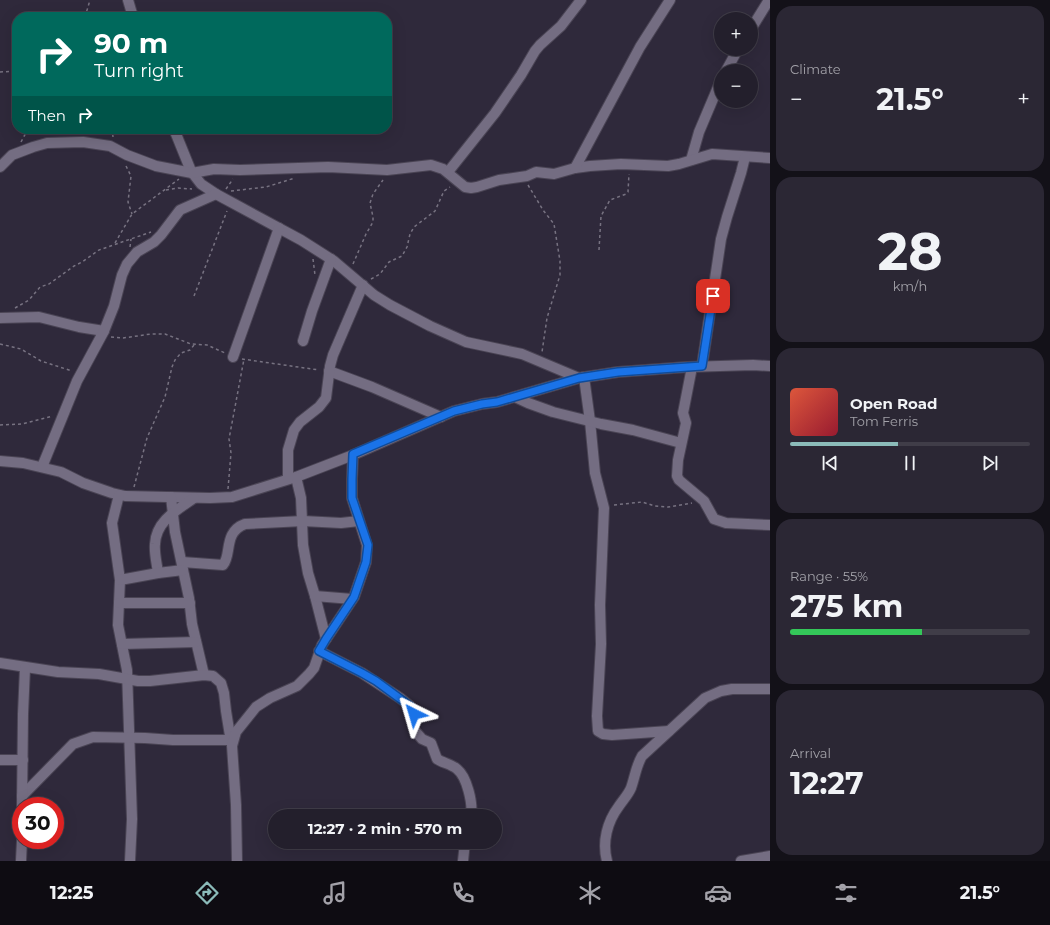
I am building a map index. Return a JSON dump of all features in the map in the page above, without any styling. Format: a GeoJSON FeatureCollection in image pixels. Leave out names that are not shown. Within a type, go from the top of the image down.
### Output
{"type":"FeatureCollection","features":[{"type":"Feature","properties":{"kind":"street"},"geometry":{"type":"LineString","coordinates":[[128,0],[132,12]]}},
{"type":"Feature","properties":{"kind":"street"},"geometry":{"type":"LineString","coordinates":[[448,172],[495,113],[540,45],[561,26],[581,0]]}},
{"type":"Feature","properties":{"kind":"street"},"geometry":{"type":"LineString","coordinates":[[575,168],[640,47],[670,0]]}},
{"type":"Feature","properties":{"kind":"street"},"geometry":{"type":"LineString","coordinates":[[758,18],[769,0]]}},
{"type":"Feature","properties":{"kind":"street"},"geometry":{"type":"LineString","coordinates":[[691,160],[699,132],[714,93]]}},
{"type":"Feature","properties":{"kind":"street"},"geometry":{"type":"LineString","coordinates":[[176,134],[190,172],[201,184],[331,259],[374,295],[406,314],[466,342],[522,354],[582,378]]}},
{"type":"Feature","properties":{"kind":"street"},"geometry":{"type":"LineString","coordinates":[[0,167],[12,155],[33,146],[47,143],[83,142],[101,144],[118,149],[127,155],[156,166],[190,172],[214,169],[240,170],[322,167],[388,170],[431,165],[448,172],[465,187],[477,188],[499,180],[525,176],[536,172],[557,174],[575,168],[590,166],[630,165],[662,167],[679,164],[712,154],[770,158]]}},
{"type":"Feature","properties":{"kind":"street"},"geometry":{"type":"LineString","coordinates":[[745,157],[721,239],[697,367],[683,413],[686,422],[678,460],[678,480],[704,501],[712,517],[718,521],[770,525]]}},
{"type":"Feature","properties":{"kind":"street"},"geometry":{"type":"LineString","coordinates":[[42,467],[80,375],[103,333],[127,264],[131,258],[161,235],[180,210],[212,191]]}},
{"type":"Feature","properties":{"kind":"street"},"geometry":{"type":"LineString","coordinates":[[233,357],[279,228]]}},
{"type":"Feature","properties":{"kind":"street"},"geometry":{"type":"LineString","coordinates":[[303,341],[331,259]]}},
{"type":"Feature","properties":{"kind":"street"},"geometry":{"type":"LineString","coordinates":[[326,639],[308,573],[303,545],[301,498],[292,478],[288,450],[294,430],[300,422],[319,407],[326,398],[329,371],[333,354],[363,285]]}},
{"type":"Feature","properties":{"kind":"street"},"geometry":{"type":"LineString","coordinates":[[2,318],[44,318],[103,333]]}},
{"type":"Feature","properties":{"kind":"street"},"geometry":{"type":"LineString","coordinates":[[0,461],[23,463],[61,472],[83,483],[119,495],[194,498],[228,497],[292,478],[454,411],[497,402],[582,378],[618,372],[697,367],[753,365],[770,366]]}},
{"type":"Feature","properties":{"kind":"street"},"geometry":{"type":"LineString","coordinates":[[329,371],[372,387],[441,417]]}},
{"type":"Feature","properties":{"kind":"street"},"geometry":{"type":"LineString","coordinates":[[582,378],[590,422],[595,472],[603,506],[600,605],[601,644],[597,716],[598,730],[603,734],[612,735],[669,731]]}},
{"type":"Feature","properties":{"kind":"street"},"geometry":{"type":"LineString","coordinates":[[515,397],[553,412],[590,422],[633,430],[681,444]]}},
{"type":"Feature","properties":{"kind":"street"},"geometry":{"type":"LineString","coordinates":[[231,743],[236,732],[256,707],[270,698],[297,686],[314,668],[319,651],[352,599],[362,576],[367,552],[366,541],[352,498],[353,454]]}},
{"type":"Feature","properties":{"kind":"street"},"geometry":{"type":"LineString","coordinates":[[336,461],[352,476]]}},
{"type":"Feature","properties":{"kind":"street"},"geometry":{"type":"LineString","coordinates":[[119,495],[112,523],[120,580],[118,625],[126,661],[128,679],[128,738],[132,819],[130,861]]}},
{"type":"Feature","properties":{"kind":"street"},"geometry":{"type":"LineString","coordinates":[[171,497],[175,532],[190,603],[192,624],[204,674]]}},
{"type":"Feature","properties":{"kind":"street"},"geometry":{"type":"LineString","coordinates":[[158,573],[155,545],[157,531],[173,512],[194,498]]}},
{"type":"Feature","properties":{"kind":"street"},"geometry":{"type":"LineString","coordinates":[[120,580],[158,573],[183,566],[206,563],[220,566],[225,562],[232,536],[240,526],[257,523],[303,521],[341,523],[359,521]]}},
{"type":"Feature","properties":{"kind":"street"},"geometry":{"type":"LineString","coordinates":[[176,603],[186,586]]}},
{"type":"Feature","properties":{"kind":"street"},"geometry":{"type":"LineString","coordinates":[[315,596],[352,599]]}},
{"type":"Feature","properties":{"kind":"street"},"geometry":{"type":"LineString","coordinates":[[119,603],[190,603]]}},
{"type":"Feature","properties":{"kind":"street"},"geometry":{"type":"LineString","coordinates":[[122,644],[196,642]]}},
{"type":"Feature","properties":{"kind":"street"},"geometry":{"type":"LineString","coordinates":[[319,651],[362,673],[410,706],[414,712],[413,725],[417,734],[431,743],[437,759],[456,768],[462,775],[469,791],[472,809]]}},
{"type":"Feature","properties":{"kind":"street"},"geometry":{"type":"LineString","coordinates":[[0,664],[58,672],[99,674],[150,681],[204,674],[213,676],[221,683],[224,692],[231,743],[236,806],[237,861]]}},
{"type":"Feature","properties":{"kind":"street"},"geometry":{"type":"LineString","coordinates":[[22,797],[25,668]]}},
{"type":"Feature","properties":{"kind":"street"},"geometry":{"type":"LineString","coordinates":[[607,861],[604,850],[605,835],[616,810],[631,787],[637,764],[642,756],[705,698],[732,688],[770,689]]}},
{"type":"Feature","properties":{"kind":"street"},"geometry":{"type":"LineString","coordinates":[[26,797],[72,744],[92,737],[231,743]]}},
{"type":"Feature","properties":{"kind":"street"},"geometry":{"type":"LineString","coordinates":[[0,760],[23,760]]}},
{"type":"Feature","properties":{"kind":"street"},"geometry":{"type":"LineString","coordinates":[[21,861],[22,849]]}},
{"type":"Feature","properties":{"kind":"street"},"geometry":{"type":"LineString","coordinates":[[463,861],[464,849]]}},
{"type":"Feature","properties":{"kind":"street"},"geometry":{"type":"LineString","coordinates":[[741,861],[770,856]]}},
{"type":"Feature","properties":{"kind":"path"},"geometry":{"type":"LineString","coordinates":[[86,12],[90,0]]}},
{"type":"Feature","properties":{"kind":"path"},"geometry":{"type":"LineString","coordinates":[[0,72],[12,71]]}},
{"type":"Feature","properties":{"kind":"path"},"geometry":{"type":"LineString","coordinates":[[118,149],[131,176],[128,202],[132,214]]}},
{"type":"Feature","properties":{"kind":"path"},"geometry":{"type":"LineString","coordinates":[[599,250],[601,216],[610,200],[628,192],[630,165]]}},
{"type":"Feature","properties":{"kind":"path"},"geometry":{"type":"LineString","coordinates":[[240,170],[225,191],[266,187],[296,178]]}},
{"type":"Feature","properties":{"kind":"path"},"geometry":{"type":"LineString","coordinates":[[350,274],[357,252],[374,219],[370,206],[372,199],[388,170]]}},
{"type":"Feature","properties":{"kind":"path"},"geometry":{"type":"LineString","coordinates":[[114,244],[132,214],[190,172]]}},
{"type":"Feature","properties":{"kind":"path"},"geometry":{"type":"LineString","coordinates":[[525,176],[532,194],[554,224],[560,260],[560,275],[547,318],[540,361]]}},
{"type":"Feature","properties":{"kind":"path"},"geometry":{"type":"LineString","coordinates":[[363,285],[380,274],[390,262],[402,256],[414,227],[435,210],[444,191],[452,186],[461,184]]}},
{"type":"Feature","properties":{"kind":"path"},"geometry":{"type":"LineString","coordinates":[[164,190],[187,188],[198,191],[212,191]]}},
{"type":"Feature","properties":{"kind":"path"},"geometry":{"type":"LineString","coordinates":[[194,296],[230,202]]}},
{"type":"Feature","properties":{"kind":"path"},"geometry":{"type":"LineString","coordinates":[[2,318],[16,307],[29,300],[40,287],[52,282],[95,252],[152,231]]}},
{"type":"Feature","properties":{"kind":"path"},"geometry":{"type":"LineString","coordinates":[[312,247],[316,278]]}},
{"type":"Feature","properties":{"kind":"path"},"geometry":{"type":"LineString","coordinates":[[103,333],[123,338],[152,334],[165,334],[194,345],[208,345],[233,357],[329,371]]}},
{"type":"Feature","properties":{"kind":"path"},"geometry":{"type":"LineString","coordinates":[[0,344],[21,349],[41,361],[68,369],[80,375]]}},
{"type":"Feature","properties":{"kind":"path"},"geometry":{"type":"LineString","coordinates":[[132,496],[147,438],[165,397],[172,367],[177,357],[181,353],[190,350],[194,345]]}},
{"type":"Feature","properties":{"kind":"path"},"geometry":{"type":"LineString","coordinates":[[228,497],[231,453],[229,439],[244,359]]}},
{"type":"Feature","properties":{"kind":"path"},"geometry":{"type":"LineString","coordinates":[[0,426],[22,424],[64,412]]}},
{"type":"Feature","properties":{"kind":"path"},"geometry":{"type":"LineString","coordinates":[[603,506],[642,502],[655,506],[668,507],[704,501]]}},
{"type":"Feature","properties":{"kind":"route"},"geometry":{"type":"LineString","coordinates":[[414,714],[410,706],[376,681],[319,651],[354,597],[366,562],[368,545],[352,498],[353,454],[454,411],[497,402],[579,378],[618,372],[702,366],[713,296]]}}]}
